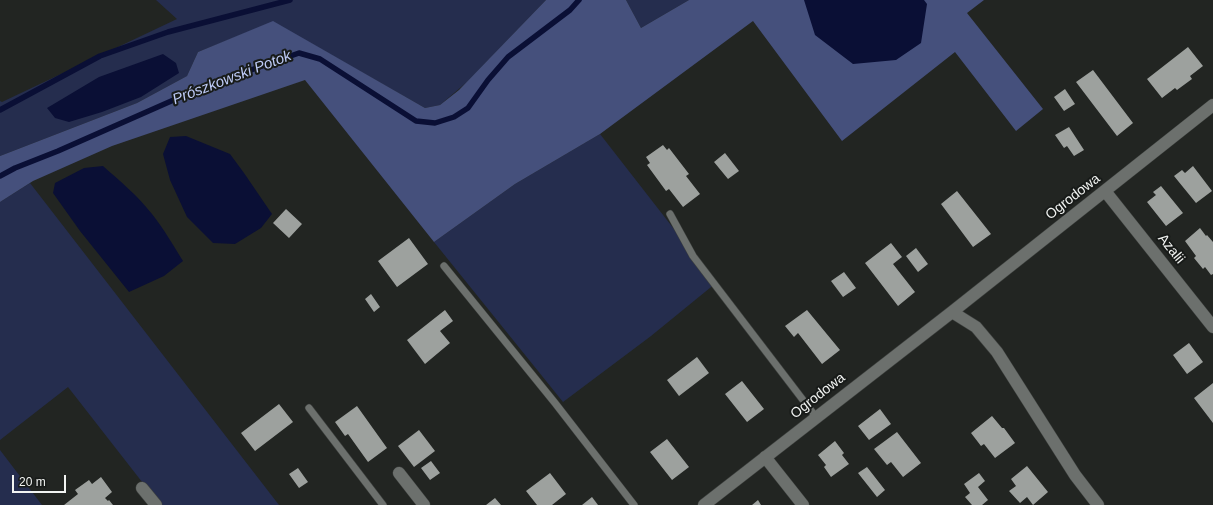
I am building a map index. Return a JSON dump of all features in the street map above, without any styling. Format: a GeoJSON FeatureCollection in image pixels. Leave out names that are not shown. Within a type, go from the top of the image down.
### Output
{"type":"FeatureCollection","features":[{"type":"Feature","properties":{"kind":"street","name":"Ogrodowa"},"geometry":{"type":"LineString","coordinates":[[704,505],[765,456],[952,312],[1213,105]]}},
{"type":"Feature","properties":{"kind":"street","name":"Azalii"},"geometry":{"type":"LineString","coordinates":[[1105,191],[1213,327]]}},
{"type":"Feature","properties":{"kind":"street"},"geometry":{"type":"LineString","coordinates":[[952,312],[976,327],[997,352],[1075,475],[1098,505]]}},
{"type":"Feature","properties":{"kind":"street"},"geometry":{"type":"LineString","coordinates":[[765,456],[803,505]]}},
{"type":"Feature","properties":{"kind":"street"},"geometry":{"type":"LineString","coordinates":[[399,472],[424,505]]}},
{"type":"Feature","properties":{"kind":"street"},"geometry":{"type":"LineString","coordinates":[[142,488],[156,505]]}},
{"type":"Feature","properties":{"kind":"lane"},"geometry":{"type":"LineString","coordinates":[[670,214],[693,256],[816,417]]}},
{"type":"Feature","properties":{"kind":"lane"},"geometry":{"type":"LineString","coordinates":[[444,266],[555,402],[634,505]]}},
{"type":"Feature","properties":{"kind":"lane"},"geometry":{"type":"LineString","coordinates":[[309,408],[383,505]]}},
{"type":"Feature","properties":{"kind":"shaded area"},"geometry":{"type":"Polygon","coordinates":[[[156,0],[546,0],[467,82],[440,105],[425,108],[273,22],[198,52],[187,76],[137,103],[0,156],[0,101],[2,102],[177,19],[156,0]]]}},
{"type":"Feature","properties":{"kind":"shaded area"},"geometry":{"type":"Polygon","coordinates":[[[546,0],[626,0],[641,28],[689,0],[984,0],[967,13],[1043,109],[1016,131],[955,52],[842,141],[753,21],[600,134],[515,184],[434,242],[305,80],[112,146],[33,181],[0,202],[0,156],[137,103],[187,76],[198,52],[273,21],[425,108],[440,105],[459,90],[546,0]]]}},
{"type":"Feature","properties":{"kind":"shaded area"},"geometry":{"type":"Polygon","coordinates":[[[626,0],[689,0],[641,28],[626,0]]]}},
{"type":"Feature","properties":{"kind":"shaded area"},"geometry":{"type":"Polygon","coordinates":[[[804,0],[924,0],[927,4],[921,43],[896,60],[853,64],[815,35],[804,0]]]}},
{"type":"Feature","properties":{"kind":"shaded area"},"geometry":{"type":"Polygon","coordinates":[[[163,54],[176,63],[179,73],[141,97],[102,112],[69,122],[55,118],[47,108],[99,77],[163,54]]]}},
{"type":"Feature","properties":{"kind":"shaded area"},"geometry":{"type":"Polygon","coordinates":[[[600,134],[716,283],[651,336],[563,402],[434,242],[515,184],[600,134]]]}},
{"type":"Feature","properties":{"kind":"shaded area"},"geometry":{"type":"Polygon","coordinates":[[[186,136],[230,154],[272,214],[261,228],[235,244],[213,243],[187,217],[170,180],[163,154],[170,137],[186,136]]]}},
{"type":"Feature","properties":{"kind":"shaded area"},"geometry":{"type":"Polygon","coordinates":[[[103,166],[147,207],[183,261],[164,276],[129,292],[80,231],[53,193],[55,183],[84,168],[103,166]]]}},
{"type":"Feature","properties":{"kind":"shaded area"},"geometry":{"type":"Polygon","coordinates":[[[30,183],[279,505],[160,505],[68,387],[0,440],[0,202],[30,183]]]}},
{"type":"Feature","properties":{"kind":"shaded area"},"geometry":{"type":"Polygon","coordinates":[[[0,450],[42,505],[0,505],[0,450]]]}},
{"type":"Feature","properties":{"kind":"building"},"geometry":{"type":"Polygon","coordinates":[[[1188,47],[1203,66],[1190,76],[1192,79],[1177,90],[1175,88],[1162,98],[1147,79],[1188,47]]]}},
{"type":"Feature","properties":{"kind":"building"},"geometry":{"type":"Polygon","coordinates":[[[1093,70],[1133,123],[1117,136],[1076,82],[1093,70]]]}},
{"type":"Feature","properties":{"kind":"building"},"geometry":{"type":"Polygon","coordinates":[[[1065,89],[1075,104],[1064,111],[1054,97],[1065,89]]]}},
{"type":"Feature","properties":{"kind":"building"},"geometry":{"type":"Polygon","coordinates":[[[1069,127],[1084,150],[1074,156],[1067,146],[1064,148],[1055,135],[1069,127]]]}},
{"type":"Feature","properties":{"kind":"building"},"geometry":{"type":"Polygon","coordinates":[[[663,145],[667,150],[669,148],[689,174],[686,176],[700,194],[683,207],[669,189],[666,191],[647,165],[650,163],[646,157],[663,145]]]}},
{"type":"Feature","properties":{"kind":"building"},"geometry":{"type":"Polygon","coordinates":[[[725,153],[739,171],[728,179],[714,162],[725,153]]]}},
{"type":"Feature","properties":{"kind":"building"},"geometry":{"type":"Polygon","coordinates":[[[1193,166],[1212,191],[1196,203],[1174,176],[1182,170],[1185,173],[1193,166]]]}},
{"type":"Feature","properties":{"kind":"building"},"geometry":{"type":"Polygon","coordinates":[[[1161,186],[1183,213],[1166,226],[1147,202],[1156,195],[1153,192],[1161,186]]]}},
{"type":"Feature","properties":{"kind":"building"},"geometry":{"type":"Polygon","coordinates":[[[957,191],[991,234],[973,247],[941,204],[957,191]]]}},
{"type":"Feature","properties":{"kind":"building"},"geometry":{"type":"Polygon","coordinates":[[[286,209],[302,224],[289,238],[273,223],[286,209]]]}},
{"type":"Feature","properties":{"kind":"building"},"geometry":{"type":"Polygon","coordinates":[[[1200,228],[1213,242],[1213,274],[1211,275],[1205,267],[1203,269],[1194,258],[1196,256],[1185,241],[1200,228]]]}},
{"type":"Feature","properties":{"kind":"building"},"geometry":{"type":"Polygon","coordinates":[[[409,238],[428,264],[397,287],[378,261],[409,238]]]}},
{"type":"Feature","properties":{"kind":"building"},"geometry":{"type":"Polygon","coordinates":[[[891,243],[902,257],[893,264],[915,292],[898,306],[865,263],[891,243]]]}},
{"type":"Feature","properties":{"kind":"building"},"geometry":{"type":"Polygon","coordinates":[[[916,248],[928,264],[918,272],[906,256],[916,248]]]}},
{"type":"Feature","properties":{"kind":"building"},"geometry":{"type":"Polygon","coordinates":[[[844,272],[856,288],[843,297],[831,281],[844,272]]]}},
{"type":"Feature","properties":{"kind":"building"},"geometry":{"type":"Polygon","coordinates":[[[371,294],[380,307],[374,312],[365,299],[371,294]]]}},
{"type":"Feature","properties":{"kind":"building"},"geometry":{"type":"Polygon","coordinates":[[[445,310],[453,321],[440,331],[450,343],[425,364],[407,340],[445,310]]]}},
{"type":"Feature","properties":{"kind":"building"},"geometry":{"type":"Polygon","coordinates":[[[807,310],[840,350],[822,364],[798,333],[794,337],[785,326],[807,310]]]}},
{"type":"Feature","properties":{"kind":"building"},"geometry":{"type":"Polygon","coordinates":[[[1189,343],[1203,362],[1187,374],[1173,355],[1189,343]]]}},
{"type":"Feature","properties":{"kind":"building"},"geometry":{"type":"Polygon","coordinates":[[[697,357],[709,373],[679,396],[667,380],[697,357]]]}},
{"type":"Feature","properties":{"kind":"building"},"geometry":{"type":"Polygon","coordinates":[[[742,381],[764,409],[747,422],[725,394],[742,381]]]}},
{"type":"Feature","properties":{"kind":"building"},"geometry":{"type":"Polygon","coordinates":[[[1213,383],[1213,423],[1194,398],[1213,383]]]}},
{"type":"Feature","properties":{"kind":"building"},"geometry":{"type":"Polygon","coordinates":[[[279,404],[293,422],[255,451],[241,433],[279,404]]]}},
{"type":"Feature","properties":{"kind":"building"},"geometry":{"type":"Polygon","coordinates":[[[357,406],[387,448],[368,462],[348,434],[345,436],[335,422],[357,406]]]}},
{"type":"Feature","properties":{"kind":"building"},"geometry":{"type":"Polygon","coordinates":[[[880,409],[891,424],[869,440],[858,426],[880,409]]]}},
{"type":"Feature","properties":{"kind":"building"},"geometry":{"type":"Polygon","coordinates":[[[992,416],[1002,428],[1004,428],[1015,443],[995,458],[984,444],[981,446],[971,433],[992,416]]]}},
{"type":"Feature","properties":{"kind":"building"},"geometry":{"type":"Polygon","coordinates":[[[419,430],[435,451],[414,467],[398,446],[419,430]]]}},
{"type":"Feature","properties":{"kind":"building"},"geometry":{"type":"Polygon","coordinates":[[[897,432],[921,463],[903,477],[891,462],[887,465],[874,449],[897,432]]]}},
{"type":"Feature","properties":{"kind":"building"},"geometry":{"type":"Polygon","coordinates":[[[667,439],[689,467],[672,480],[650,452],[667,439]]]}},
{"type":"Feature","properties":{"kind":"building"},"geometry":{"type":"Polygon","coordinates":[[[835,441],[844,453],[842,455],[849,464],[831,477],[824,467],[826,465],[818,455],[835,441]]]}},
{"type":"Feature","properties":{"kind":"building"},"geometry":{"type":"Polygon","coordinates":[[[431,461],[440,473],[430,480],[421,468],[431,461]]]}},
{"type":"Feature","properties":{"kind":"building"},"geometry":{"type":"Polygon","coordinates":[[[1027,466],[1048,492],[1033,505],[1027,497],[1020,503],[1009,491],[1016,486],[1011,479],[1027,466]]]}},
{"type":"Feature","properties":{"kind":"building"},"geometry":{"type":"Polygon","coordinates":[[[867,467],[885,490],[877,497],[858,473],[867,467]]]}},
{"type":"Feature","properties":{"kind":"building"},"geometry":{"type":"Polygon","coordinates":[[[298,468],[308,482],[299,488],[289,474],[298,468]]]}},
{"type":"Feature","properties":{"kind":"building"},"geometry":{"type":"Polygon","coordinates":[[[550,473],[566,494],[552,505],[537,505],[526,491],[550,473]]]}},
{"type":"Feature","properties":{"kind":"building"},"geometry":{"type":"Polygon","coordinates":[[[979,473],[985,481],[978,487],[988,500],[982,505],[972,505],[965,497],[970,493],[964,484],[979,473]]]}},
{"type":"Feature","properties":{"kind":"building"},"geometry":{"type":"Polygon","coordinates":[[[101,477],[112,492],[105,498],[113,505],[64,505],[78,494],[75,490],[89,480],[92,484],[101,477]]]}},
{"type":"Feature","properties":{"kind":"building"},"geometry":{"type":"Polygon","coordinates":[[[592,497],[598,505],[582,505],[592,497]]]}},
{"type":"Feature","properties":{"kind":"building"},"geometry":{"type":"Polygon","coordinates":[[[495,498],[501,505],[486,505],[495,498]]]}},
{"type":"Feature","properties":{"kind":"building"},"geometry":{"type":"Polygon","coordinates":[[[758,500],[761,505],[752,505],[758,500]]]}},
{"type":"Feature","properties":{"kind":"waterway"},"geometry":{"type":"LineString","coordinates":[[0,110],[100,56],[168,32],[290,0]]}},
{"type":"Feature","properties":{"kind":"waterway","name":"Prószkowski Potok"},"geometry":{"type":"LineString","coordinates":[[0,176],[15,168],[58,151],[203,87],[299,53],[320,59],[416,121],[435,123],[454,117],[468,108],[488,80],[508,57],[570,10],[579,0]]}}]}
